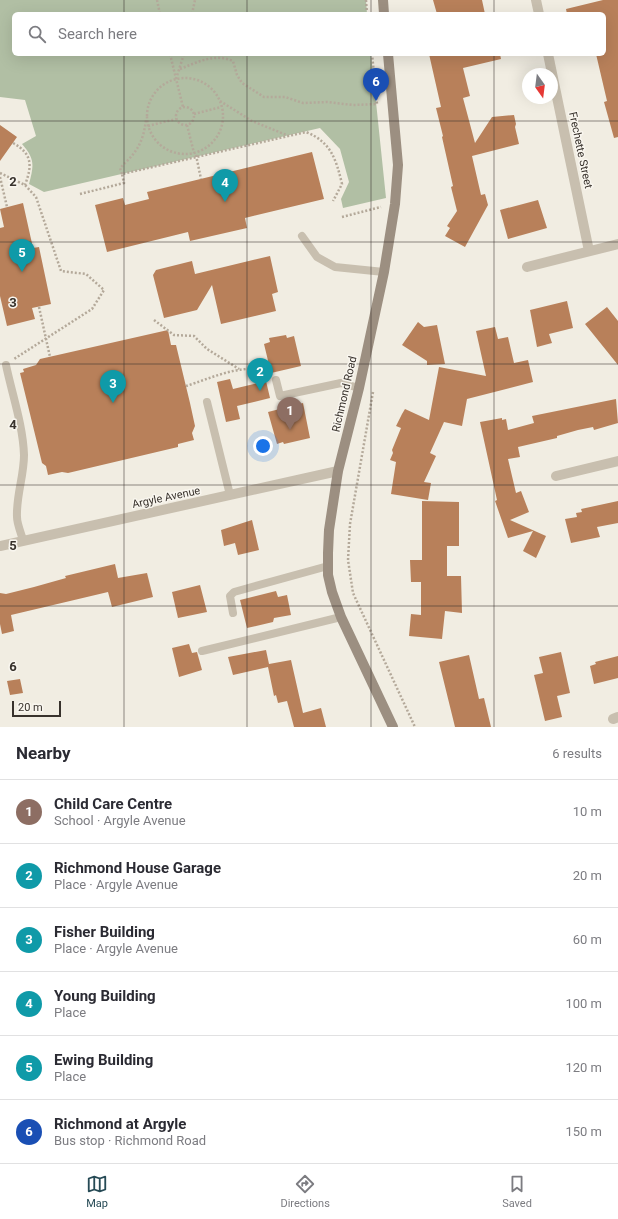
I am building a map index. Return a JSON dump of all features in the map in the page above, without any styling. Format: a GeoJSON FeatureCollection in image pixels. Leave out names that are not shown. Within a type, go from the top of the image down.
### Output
{"type":"FeatureCollection","features":[{"type":"Feature","properties":{"kind":"main road"},"geometry":{"type":"LineString","coordinates":[[383,0],[384,12]]}},
{"type":"Feature","properties":{"kind":"main road","name":"Richmond Road"},"geometry":{"type":"LineString","coordinates":[[388,56],[398,165],[395,204],[384,272],[359,388],[338,471],[329,530],[328,566],[332,592],[341,617],[393,727]]}},
{"type":"Feature","properties":{"kind":"street"},"geometry":{"type":"LineString","coordinates":[[536,0],[539,12]]}},
{"type":"Feature","properties":{"kind":"street","name":"Frechette Street"},"geometry":{"type":"LineString","coordinates":[[548,56],[589,251]]}},
{"type":"Feature","properties":{"kind":"street"},"geometry":{"type":"LineString","coordinates":[[527,267],[589,251],[618,247]]}},
{"type":"Feature","properties":{"kind":"street"},"geometry":{"type":"LineString","coordinates":[[556,476],[618,461]]}},
{"type":"Feature","properties":{"kind":"street","name":"Argyle Avenue"},"geometry":{"type":"LineString","coordinates":[[0,546],[338,471]]}},
{"type":"Feature","properties":{"kind":"lane"},"geometry":{"type":"LineString","coordinates":[[302,236],[317,257],[334,267],[384,272]]}},
{"type":"Feature","properties":{"kind":"lane"},"geometry":{"type":"LineString","coordinates":[[6,365],[22,438],[24,454],[24,474],[18,497],[16,518],[22,540]]}},
{"type":"Feature","properties":{"kind":"lane"},"geometry":{"type":"LineString","coordinates":[[276,380],[280,396],[341,383],[359,388]]}},
{"type":"Feature","properties":{"kind":"lane"},"geometry":{"type":"LineString","coordinates":[[207,402],[230,495]]}},
{"type":"Feature","properties":{"kind":"lane"},"geometry":{"type":"LineString","coordinates":[[233,613],[230,596],[234,592],[328,566]]}},
{"type":"Feature","properties":{"kind":"lane"},"geometry":{"type":"LineString","coordinates":[[202,651],[341,617]]}},
{"type":"Feature","properties":{"kind":"path"},"geometry":{"type":"LineString","coordinates":[[157,0],[160,12]]}},
{"type":"Feature","properties":{"kind":"path"},"geometry":{"type":"LineString","coordinates":[[192,12],[195,0]]}},
{"type":"Feature","properties":{"kind":"path"},"geometry":{"type":"LineString","coordinates":[[366,0],[367,12]]}},
{"type":"Feature","properties":{"kind":"path"},"geometry":{"type":"LineString","coordinates":[[170,56],[182,108]]}},
{"type":"Feature","properties":{"kind":"path"},"geometry":{"type":"LineString","coordinates":[[176,80],[183,56]]}},
{"type":"Feature","properties":{"kind":"path"},"geometry":{"type":"LineString","coordinates":[[180,69],[206,59],[225,57],[233,61],[237,75],[242,83],[264,97],[285,97],[303,104],[327,102],[353,105],[377,104],[372,56]]}},
{"type":"Feature","properties":{"kind":"path"},"geometry":{"type":"LineString","coordinates":[[80,194],[124,183],[120,168],[134,155],[144,138],[146,118],[148,106],[154,94],[164,84],[176,80],[193,78],[205,83],[214,90],[220,101],[223,113],[220,130],[213,142],[195,154],[175,153],[164,148],[154,139],[146,118]]}},
{"type":"Feature","properties":{"kind":"path"},"geometry":{"type":"LineString","coordinates":[[220,101],[252,121],[289,136]]}},
{"type":"Feature","properties":{"kind":"path"},"geometry":{"type":"LineString","coordinates":[[194,114],[222,107]]}},
{"type":"Feature","properties":{"kind":"path"},"geometry":{"type":"LineString","coordinates":[[182,108],[191,109],[194,114],[194,120],[187,125],[182,125],[176,119],[178,111],[182,108]]}},
{"type":"Feature","properties":{"kind":"path"},"geometry":{"type":"LineString","coordinates":[[148,126],[176,119]]}},
{"type":"Feature","properties":{"kind":"path"},"geometry":{"type":"LineString","coordinates":[[187,125],[201,179]]}},
{"type":"Feature","properties":{"kind":"path"},"geometry":{"type":"LineString","coordinates":[[122,174],[195,154],[306,132],[318,137],[336,159],[342,184],[333,201]]}},
{"type":"Feature","properties":{"kind":"path"},"geometry":{"type":"LineString","coordinates":[[13,143],[20,147],[28,157],[30,170],[25,185]]}},
{"type":"Feature","properties":{"kind":"path"},"geometry":{"type":"LineString","coordinates":[[0,172],[25,185],[36,197],[61,271],[86,274],[104,290],[92,309],[6,365]]}},
{"type":"Feature","properties":{"kind":"path"},"geometry":{"type":"LineString","coordinates":[[0,177],[6,207]]}},
{"type":"Feature","properties":{"kind":"path"},"geometry":{"type":"LineString","coordinates":[[342,217],[395,204]]}},
{"type":"Feature","properties":{"kind":"path"},"geometry":{"type":"LineString","coordinates":[[39,307],[50,357]]}},
{"type":"Feature","properties":{"kind":"path"},"geometry":{"type":"LineString","coordinates":[[154,320],[174,335],[194,336],[207,349],[239,369]]}},
{"type":"Feature","properties":{"kind":"path"},"geometry":{"type":"LineString","coordinates":[[186,386],[239,369],[259,369],[267,372],[269,378],[276,380]]}},
{"type":"Feature","properties":{"kind":"path"},"geometry":{"type":"LineString","coordinates":[[374,386],[350,524],[348,560],[353,593],[415,727]]}},
{"type":"Feature","properties":{"kind":"green space"},"geometry":{"type":"Polygon","coordinates":[[[0,0],[366,0],[367,12],[12,12],[12,56],[371,56],[386,198],[343,208],[341,199],[349,182],[340,149],[320,128],[44,192],[29,184],[32,172],[32,162],[29,154],[22,144],[36,136],[25,100],[0,97],[0,0]]]}},
{"type":"Feature","properties":{"kind":"building"},"geometry":{"type":"Polygon","coordinates":[[[433,0],[482,0],[485,12],[436,12],[433,0]]]}},
{"type":"Feature","properties":{"kind":"building"},"geometry":{"type":"Polygon","coordinates":[[[603,0],[618,0],[618,137],[614,138],[604,102],[607,101],[596,56],[606,56],[606,12],[567,12],[566,9],[603,0]]]}},
{"type":"Feature","properties":{"kind":"building"},"geometry":{"type":"Polygon","coordinates":[[[429,56],[500,56],[501,59],[463,68],[470,96],[463,98],[475,143],[492,117],[514,115],[519,144],[472,156],[481,195],[485,194],[488,205],[465,247],[445,236],[450,228],[447,226],[457,211],[451,187],[453,186],[443,136],[436,108],[441,107],[429,56]]]}},
{"type":"Feature","properties":{"kind":"building"},"geometry":{"type":"Polygon","coordinates":[[[0,125],[17,137],[0,161],[0,125]]]}},
{"type":"Feature","properties":{"kind":"building"},"geometry":{"type":"Polygon","coordinates":[[[312,152],[324,199],[245,218],[247,228],[190,241],[188,232],[107,252],[95,205],[123,198],[125,205],[149,199],[147,192],[312,152]]]}},
{"type":"Feature","properties":{"kind":"building"},"geometry":{"type":"Polygon","coordinates":[[[538,200],[547,228],[508,239],[500,210],[538,200]]]}},
{"type":"Feature","properties":{"kind":"building"},"geometry":{"type":"Polygon","coordinates":[[[23,203],[33,248],[39,247],[51,304],[32,308],[35,319],[7,326],[0,296],[0,228],[4,227],[0,209],[23,203]]]}},
{"type":"Feature","properties":{"kind":"building"},"geometry":{"type":"Polygon","coordinates":[[[270,256],[278,292],[272,294],[276,311],[221,324],[212,285],[197,310],[164,318],[153,275],[156,270],[192,261],[195,274],[270,256]]]}},
{"type":"Feature","properties":{"kind":"building"},"geometry":{"type":"Polygon","coordinates":[[[567,301],[573,328],[549,334],[552,343],[537,347],[530,310],[567,301]]]}},
{"type":"Feature","properties":{"kind":"building"},"geometry":{"type":"Polygon","coordinates":[[[607,307],[618,321],[618,365],[585,324],[607,307]]]}},
{"type":"Feature","properties":{"kind":"building"},"geometry":{"type":"Polygon","coordinates":[[[418,322],[424,327],[437,325],[445,364],[427,365],[427,361],[402,345],[418,322]]]}},
{"type":"Feature","properties":{"kind":"building"},"geometry":{"type":"Polygon","coordinates":[[[495,327],[498,339],[508,337],[514,363],[528,360],[533,382],[467,399],[462,426],[444,422],[430,453],[436,456],[424,482],[431,483],[428,500],[391,494],[396,462],[390,460],[393,453],[392,450],[401,428],[396,426],[405,409],[429,420],[439,367],[486,376],[476,331],[495,327]]]}},
{"type":"Feature","properties":{"kind":"building"},"geometry":{"type":"Polygon","coordinates":[[[168,330],[171,345],[176,345],[190,403],[195,426],[192,433],[194,440],[178,444],[178,447],[68,473],[62,472],[48,475],[46,466],[42,463],[20,373],[24,372],[23,369],[36,365],[40,359],[168,330]]]}},
{"type":"Feature","properties":{"kind":"building"},"geometry":{"type":"Polygon","coordinates":[[[286,335],[287,338],[294,336],[301,366],[271,373],[264,344],[270,342],[269,338],[286,335]]]}},
{"type":"Feature","properties":{"kind":"building"},"geometry":{"type":"Polygon","coordinates":[[[230,379],[233,389],[266,381],[270,398],[237,406],[240,419],[226,422],[217,382],[230,379]]]}},
{"type":"Feature","properties":{"kind":"building"},"geometry":{"type":"Polygon","coordinates":[[[616,399],[618,423],[594,430],[593,427],[578,430],[557,436],[557,438],[518,447],[520,457],[508,459],[516,493],[521,491],[529,512],[510,520],[546,536],[536,558],[523,551],[533,531],[508,538],[495,501],[497,500],[480,422],[502,418],[502,420],[506,419],[508,430],[534,423],[532,416],[616,399]]]}},
{"type":"Feature","properties":{"kind":"building"},"geometry":{"type":"Polygon","coordinates":[[[303,403],[310,438],[284,444],[283,442],[277,444],[268,412],[303,403]]]}},
{"type":"Feature","properties":{"kind":"building"},"geometry":{"type":"Polygon","coordinates":[[[422,501],[459,502],[459,546],[447,546],[447,576],[461,576],[462,613],[445,611],[442,639],[409,636],[411,614],[421,615],[421,582],[411,582],[410,560],[422,560],[422,501]]]}},
{"type":"Feature","properties":{"kind":"building"},"geometry":{"type":"Polygon","coordinates":[[[618,501],[618,523],[597,527],[600,537],[571,543],[565,519],[577,517],[576,513],[582,512],[581,509],[618,501]]]}},
{"type":"Feature","properties":{"kind":"building"},"geometry":{"type":"Polygon","coordinates":[[[252,520],[259,550],[238,555],[235,543],[224,546],[221,530],[252,520]]]}},
{"type":"Feature","properties":{"kind":"building"},"geometry":{"type":"Polygon","coordinates":[[[115,564],[118,578],[147,573],[153,597],[112,607],[108,592],[11,615],[14,631],[2,634],[0,624],[0,593],[6,594],[34,587],[66,578],[65,576],[115,564]]]}},
{"type":"Feature","properties":{"kind":"building"},"geometry":{"type":"Polygon","coordinates":[[[200,585],[207,612],[178,618],[172,592],[200,585]]]}},
{"type":"Feature","properties":{"kind":"building"},"geometry":{"type":"Polygon","coordinates":[[[276,591],[278,597],[287,595],[291,615],[274,618],[273,622],[247,628],[240,600],[276,591]]]}},
{"type":"Feature","properties":{"kind":"building"},"geometry":{"type":"Polygon","coordinates":[[[189,644],[192,653],[197,652],[202,670],[179,677],[172,648],[189,644]]]}},
{"type":"Feature","properties":{"kind":"building"},"geometry":{"type":"Polygon","coordinates":[[[266,650],[269,664],[291,660],[303,713],[321,708],[326,727],[294,727],[287,701],[278,703],[276,695],[274,696],[268,667],[233,675],[228,657],[266,650]]]}},
{"type":"Feature","properties":{"kind":"building"},"geometry":{"type":"Polygon","coordinates":[[[561,652],[570,693],[557,696],[562,717],[545,721],[534,675],[543,673],[539,657],[561,652]]]}},
{"type":"Feature","properties":{"kind":"building"},"geometry":{"type":"Polygon","coordinates":[[[469,655],[479,699],[484,698],[491,727],[455,727],[439,662],[469,655]]]}},
{"type":"Feature","properties":{"kind":"building"},"geometry":{"type":"Polygon","coordinates":[[[618,656],[618,678],[594,684],[590,666],[596,664],[595,662],[618,656]]]}},
{"type":"Feature","properties":{"kind":"building"},"geometry":{"type":"Polygon","coordinates":[[[20,679],[23,693],[10,695],[7,681],[20,679]]]}},
{"type":"Feature","properties":{"kind":"place","name":"Richmond at Argyle"},"geometry":{"type":"Point","coordinates":[376,101]}},
{"type":"Feature","properties":{"kind":"place","name":"Young Building"},"geometry":{"type":"Point","coordinates":[225,202]}},
{"type":"Feature","properties":{"kind":"place","name":"Ewing Building"},"geometry":{"type":"Point","coordinates":[22,272]}},
{"type":"Feature","properties":{"kind":"place","name":"Richmond House Garage"},"geometry":{"type":"Point","coordinates":[260,391]}},
{"type":"Feature","properties":{"kind":"place","name":"Fisher Building"},"geometry":{"type":"Point","coordinates":[113,403]}},
{"type":"Feature","properties":{"kind":"place","name":"Child Care Centre"},"geometry":{"type":"Point","coordinates":[290,430]}}]}
